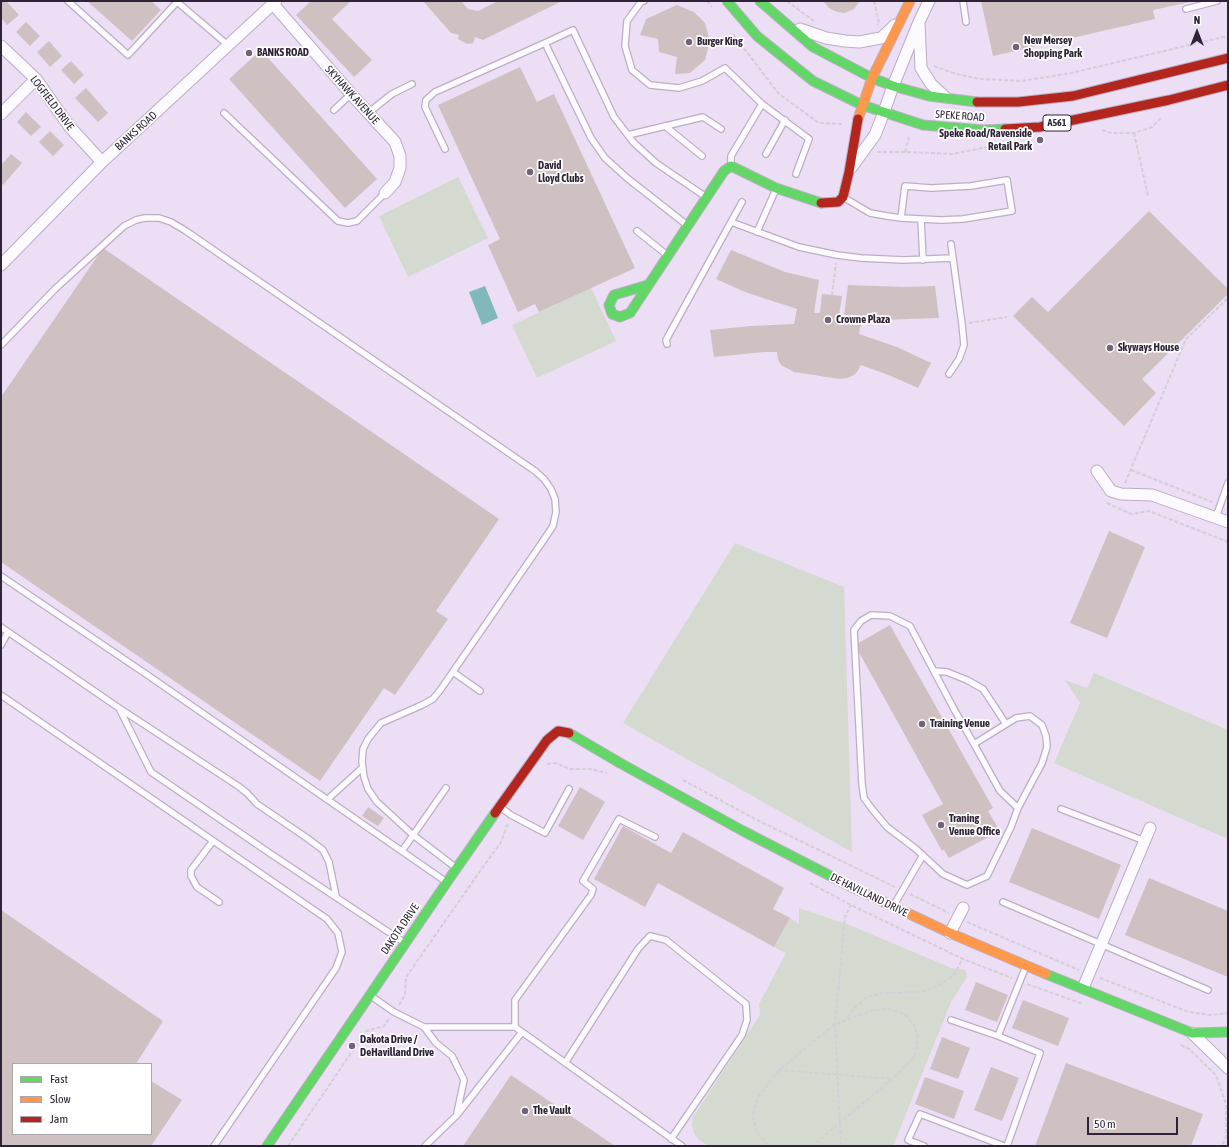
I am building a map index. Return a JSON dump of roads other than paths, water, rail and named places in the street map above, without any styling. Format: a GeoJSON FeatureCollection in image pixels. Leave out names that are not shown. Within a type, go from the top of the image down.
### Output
{"type":"FeatureCollection","features":[{"type":"Feature","properties":{"kind":"main road","name":"SPEKE ROAD"},"geometry":{"type":"LineString","coordinates":[[727,1],[757,36],[813,81],[862,105],[923,125],[984,130],[1040,127],[1169,100],[1228,85]]}},
{"type":"Feature","properties":{"kind":"main road","name":"SPEKE ROAD"},"geometry":{"type":"LineString","coordinates":[[760,1],[813,47],[872,78],[893,86],[929,96],[975,102],[1018,102],[1073,96],[1228,58]]}},
{"type":"Feature","properties":{"kind":"main road"},"geometry":{"type":"LineString","coordinates":[[648,285],[724,171],[730,166],[776,188],[820,203],[838,202],[843,197],[849,172],[856,126],[862,105],[872,78],[910,1]]}},
{"type":"Feature","properties":{"kind":"main road","name":"DAKOTA DRIVE"},"geometry":{"type":"LineString","coordinates":[[267,1146],[447,882],[547,740],[558,730]]}},
{"type":"Feature","properties":{"kind":"main road","name":"DE HAVILLAND DRIVE"},"geometry":{"type":"LineString","coordinates":[[558,730],[571,733],[620,763],[743,831],[859,891],[950,933],[1026,966],[1192,1033],[1222,1034],[1228,1032]]}},
{"type":"Feature","properties":{"kind":"street"},"geometry":{"type":"LineString","coordinates":[[849,172],[875,135],[893,86],[929,1]]}},
{"type":"Feature","properties":{"kind":"street","name":"BANKS ROAD"},"geometry":{"type":"LineString","coordinates":[[1,265],[102,162],[274,3]]}},
{"type":"Feature","properties":{"kind":"street","name":"SKYHAWK AVENUE"},"geometry":{"type":"LineString","coordinates":[[274,3],[351,94],[395,142],[400,156],[400,168],[395,182],[385,193]]}},
{"type":"Feature","properties":{"kind":"street"},"geometry":{"type":"LineString","coordinates":[[788,25],[826,38],[844,42],[859,42],[881,38],[900,21]]}},
{"type":"Feature","properties":{"kind":"street"},"geometry":{"type":"LineString","coordinates":[[919,22],[921,68],[930,84],[947,98]]}},
{"type":"Feature","properties":{"kind":"street","name":"LOGFIELD DRIVE"},"geometry":{"type":"LineString","coordinates":[[1,46],[36,79],[69,126],[102,162]]}},
{"type":"Feature","properties":{"kind":"street"},"geometry":{"type":"LineString","coordinates":[[1,114],[36,79]]}},
{"type":"Feature","properties":{"kind":"street"},"geometry":{"type":"LineString","coordinates":[[875,135],[890,122],[908,120]]}},
{"type":"Feature","properties":{"kind":"street"},"geometry":{"type":"LineString","coordinates":[[1097,471],[1111,491],[1121,494],[1152,495],[1228,522]]}},
{"type":"Feature","properties":{"kind":"street"},"geometry":{"type":"LineString","coordinates":[[1083,988],[1150,828]]}},
{"type":"Feature","properties":{"kind":"street"},"geometry":{"type":"LineString","coordinates":[[950,933],[961,912]]}},
{"type":"Feature","properties":{"kind":"street","name":"DE HAVILLAND DRIVE"},"geometry":{"type":"LineString","coordinates":[[1192,1033],[1228,1068]]}},
{"type":"Feature","properties":{"kind":"lane"},"geometry":{"type":"LineString","coordinates":[[68,1],[128,55],[176,1],[229,46]]}},
{"type":"Feature","properties":{"kind":"lane"},"geometry":{"type":"LineString","coordinates":[[644,1],[641,2],[627,21],[625,46],[632,70],[650,85],[679,88],[702,81],[725,68],[762,104],[809,139],[796,174]]}},
{"type":"Feature","properties":{"kind":"lane"},"geometry":{"type":"LineString","coordinates":[[964,1],[966,22]]}},
{"type":"Feature","properties":{"kind":"lane"},"geometry":{"type":"LineString","coordinates":[[1186,9],[1217,1]]}},
{"type":"Feature","properties":{"kind":"lane"},"geometry":{"type":"LineString","coordinates":[[445,149],[425,107],[426,100],[435,92],[573,30],[614,117],[634,143],[656,163],[706,198]]}},
{"type":"Feature","properties":{"kind":"lane"},"geometry":{"type":"LineString","coordinates":[[546,42],[591,138],[605,158],[627,178],[687,226]]}},
{"type":"Feature","properties":{"kind":"lane"},"geometry":{"type":"LineString","coordinates":[[368,113],[392,94],[412,84]]}},
{"type":"Feature","properties":{"kind":"lane"},"geometry":{"type":"LineString","coordinates":[[334,110],[351,94]]}},
{"type":"Feature","properties":{"kind":"lane"},"geometry":{"type":"LineString","coordinates":[[730,166],[732,156],[762,104]]}},
{"type":"Feature","properties":{"kind":"lane"},"geometry":{"type":"LineString","coordinates":[[224,113],[338,221],[348,223],[357,221],[385,193]]}},
{"type":"Feature","properties":{"kind":"lane"},"geometry":{"type":"LineString","coordinates":[[628,135],[703,117],[721,129]]}},
{"type":"Feature","properties":{"kind":"lane"},"geometry":{"type":"LineString","coordinates":[[766,154],[785,120]]}},
{"type":"Feature","properties":{"kind":"lane"},"geometry":{"type":"LineString","coordinates":[[665,126],[702,156]]}},
{"type":"Feature","properties":{"kind":"lane"},"geometry":{"type":"LineString","coordinates":[[843,197],[870,213],[901,218],[963,219],[1012,211],[1007,180],[971,186],[931,188],[905,186],[901,218]]}},
{"type":"Feature","properties":{"kind":"lane"},"geometry":{"type":"LineString","coordinates":[[757,232],[776,188]]}},
{"type":"Feature","properties":{"kind":"lane"},"geometry":{"type":"LineString","coordinates":[[667,344],[666,340],[742,202]]}},
{"type":"Feature","properties":{"kind":"lane"},"geometry":{"type":"LineString","coordinates":[[1,345],[55,289],[124,226],[136,220],[159,218],[171,222],[186,231],[535,471],[544,479],[551,489],[555,500],[556,512],[553,526],[543,541],[433,699],[381,723],[374,730],[363,749],[362,768],[364,777],[368,789],[377,802],[430,850],[457,868]]}},
{"type":"Feature","properties":{"kind":"lane"},"geometry":{"type":"LineString","coordinates":[[920,219],[923,260]]}},
{"type":"Feature","properties":{"kind":"lane"},"geometry":{"type":"LineString","coordinates":[[731,222],[799,247],[837,255],[884,260],[952,258]]}},
{"type":"Feature","properties":{"kind":"lane"},"geometry":{"type":"LineString","coordinates":[[637,231],[667,255]]}},
{"type":"Feature","properties":{"kind":"lane"},"geometry":{"type":"LineString","coordinates":[[949,374],[959,359],[964,346],[951,244]]}},
{"type":"Feature","properties":{"kind":"lane"},"geometry":{"type":"LineString","coordinates":[[1216,517],[1228,484]]}},
{"type":"Feature","properties":{"kind":"lane"},"geometry":{"type":"LineString","coordinates":[[1,576],[139,669],[447,882]]}},
{"type":"Feature","properties":{"kind":"lane"},"geometry":{"type":"LineString","coordinates":[[974,744],[1016,718],[1030,716],[1042,725],[1046,736],[1047,747],[1042,763],[1018,808],[1011,827],[987,876],[967,885],[943,874],[923,855],[888,827],[864,798],[854,630],[861,622],[871,615],[890,616],[910,626],[955,711],[1000,791],[1018,808]]}},
{"type":"Feature","properties":{"kind":"lane"},"geometry":{"type":"LineString","coordinates":[[1,628],[238,786],[257,804],[323,850],[329,862],[336,896]]}},
{"type":"Feature","properties":{"kind":"lane"},"geometry":{"type":"LineString","coordinates":[[1,645],[8,632]]}},
{"type":"Feature","properties":{"kind":"lane"},"geometry":{"type":"LineString","coordinates":[[934,671],[947,672],[967,680],[983,689],[1006,724]]}},
{"type":"Feature","properties":{"kind":"lane"},"geometry":{"type":"LineString","coordinates":[[453,672],[480,691]]}},
{"type":"Feature","properties":{"kind":"lane"},"geometry":{"type":"LineString","coordinates":[[1,695],[327,919],[338,932],[342,952],[336,968],[214,1146]]}},
{"type":"Feature","properties":{"kind":"lane"},"geometry":{"type":"LineString","coordinates":[[119,708],[151,772],[405,943]]}},
{"type":"Feature","properties":{"kind":"lane"},"geometry":{"type":"LineString","coordinates":[[328,800],[362,768]]}},
{"type":"Feature","properties":{"kind":"lane"},"geometry":{"type":"LineString","coordinates":[[402,851],[446,788]]}},
{"type":"Feature","properties":{"kind":"lane"},"geometry":{"type":"LineString","coordinates":[[500,807],[511,815],[544,833],[569,789]]}},
{"type":"Feature","properties":{"kind":"lane"},"geometry":{"type":"LineString","coordinates":[[1061,809],[1145,841]]}},
{"type":"Feature","properties":{"kind":"lane"},"geometry":{"type":"LineString","coordinates":[[515,1027],[515,1000],[591,895],[593,889],[583,881],[619,819],[655,836]]}},
{"type":"Feature","properties":{"kind":"lane"},"geometry":{"type":"LineString","coordinates":[[213,841],[191,870],[191,876],[197,887],[219,902]]}},
{"type":"Feature","properties":{"kind":"lane"},"geometry":{"type":"LineString","coordinates":[[893,907],[923,855]]}},
{"type":"Feature","properties":{"kind":"lane"},"geometry":{"type":"LineString","coordinates":[[1003,902],[1208,990]]}},
{"type":"Feature","properties":{"kind":"lane"},"geometry":{"type":"LineString","coordinates":[[565,1063],[638,949],[650,936],[666,940],[746,1004],[747,1020],[742,1035],[671,1138]]}},
{"type":"Feature","properties":{"kind":"lane"},"geometry":{"type":"LineString","coordinates":[[998,1036],[1026,966]]}},
{"type":"Feature","properties":{"kind":"lane"},"geometry":{"type":"LineString","coordinates":[[370,995],[394,1012],[424,1027],[515,1027],[682,1146]]}},
{"type":"Feature","properties":{"kind":"lane"},"geometry":{"type":"LineString","coordinates":[[924,1146],[908,1140],[920,1114],[1005,1146],[1040,1053],[998,1036],[951,1020]]}},
{"type":"Feature","properties":{"kind":"lane"},"geometry":{"type":"LineString","coordinates":[[424,1027],[436,1043],[452,1056],[464,1080],[457,1115]]}},
{"type":"Feature","properties":{"kind":"lane"},"geometry":{"type":"LineString","coordinates":[[425,1146],[457,1115],[522,1032]]}},
{"type":"Feature","properties":{"kind":"place","name":"Burger King"},"geometry":{"type":"Point","coordinates":[689,42]}},
{"type":"Feature","properties":{"kind":"place","name":"New Mersey Shopping Park"},"geometry":{"type":"Point","coordinates":[1016,47]}},
{"type":"Feature","properties":{"kind":"place","name":"BANKS ROAD"},"geometry":{"type":"Point","coordinates":[249,53]}},
{"type":"Feature","properties":{"kind":"place","name":"Speke Road/Ravenside Retail Park"},"geometry":{"type":"Point","coordinates":[1040,140]}},
{"type":"Feature","properties":{"kind":"place","name":"David Lloyd Clubs"},"geometry":{"type":"Point","coordinates":[530,172]}},
{"type":"Feature","properties":{"kind":"place","name":"Crowne Plaza"},"geometry":{"type":"Point","coordinates":[828,320]}},
{"type":"Feature","properties":{"kind":"place","name":"Skyways House"},"geometry":{"type":"Point","coordinates":[1110,348]}},
{"type":"Feature","properties":{"kind":"place","name":"Training Venue"},"geometry":{"type":"Point","coordinates":[922,724]}},
{"type":"Feature","properties":{"kind":"place","name":"Traning Venue Office"},"geometry":{"type":"Point","coordinates":[941,825]}},
{"type":"Feature","properties":{"kind":"place","name":"Dakota Drive / DeHavilland Drive"},"geometry":{"type":"Point","coordinates":[352,1046]}},
{"type":"Feature","properties":{"kind":"place","name":"The Vault"},"geometry":{"type":"Point","coordinates":[525,1111]}}]}
